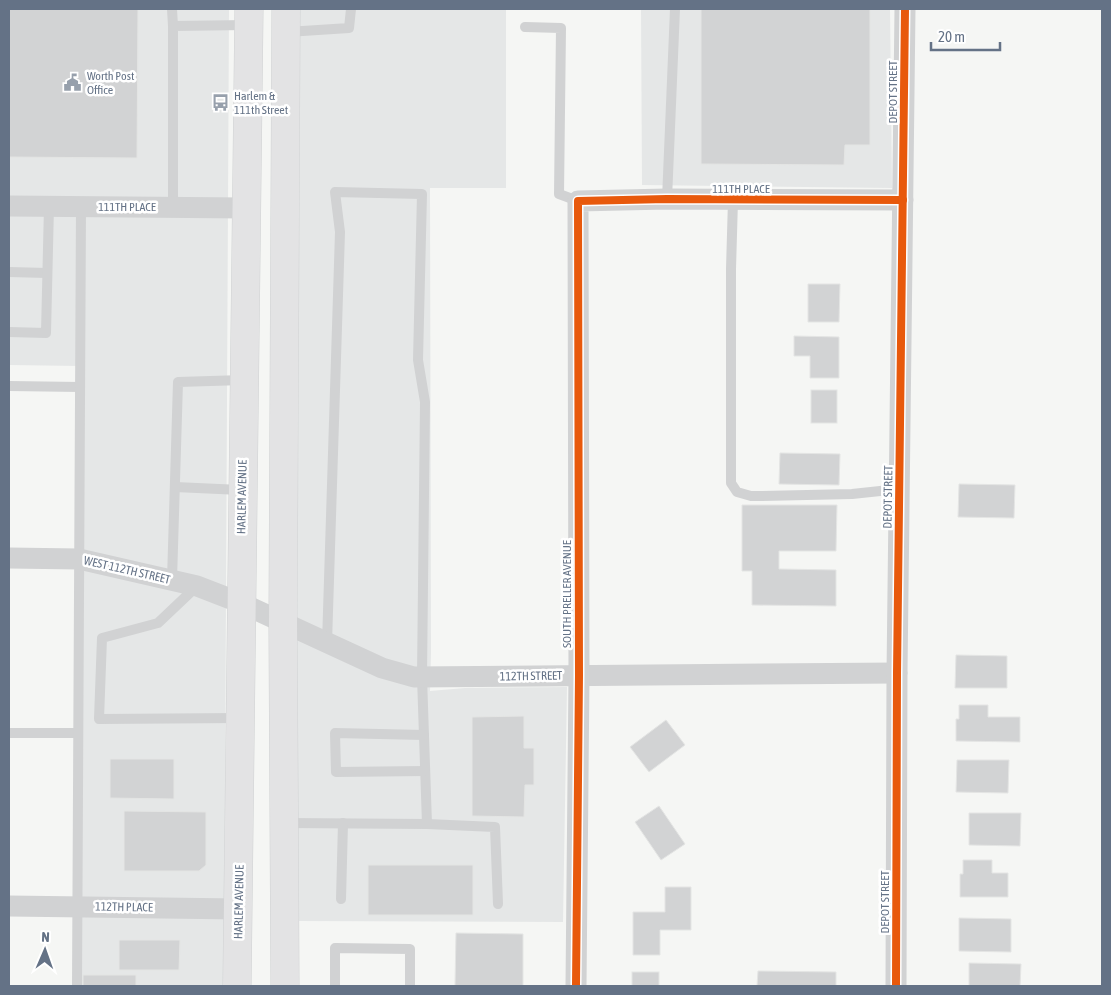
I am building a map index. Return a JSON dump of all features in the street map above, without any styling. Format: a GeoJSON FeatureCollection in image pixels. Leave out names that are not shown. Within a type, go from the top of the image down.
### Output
{"type":"FeatureCollection","features":[{"type":"Feature","properties":{"kind":"main road","name":"HARLEM AVENUE"},"geometry":{"type":"LineString","coordinates":[[237,986],[248,17]]}},
{"type":"Feature","properties":{"kind":"main road"},"geometry":{"type":"LineString","coordinates":[[285,986],[283,623],[286,20]]}},
{"type":"Feature","properties":{"kind":"main road"},"geometry":{"type":"LineString","coordinates":[[246,208],[285,209]]}},
{"type":"Feature","properties":{"kind":"street","name":"DEPOT STREET"},"geometry":{"type":"LineString","coordinates":[[896,986],[897,673],[904,9]]}},
{"type":"Feature","properties":{"kind":"street","name":"111TH PLACE"},"geometry":{"type":"LineString","coordinates":[[578,201],[903,200]]}},
{"type":"Feature","properties":{"kind":"street","name":"SOUTH PRELLER AVENUE"},"geometry":{"type":"LineString","coordinates":[[576,986],[579,675],[578,201]]}},
{"type":"Feature","properties":{"kind":"street","name":"111TH PLACE"},"geometry":{"type":"LineString","coordinates":[[9,206],[246,208]]}},
{"type":"Feature","properties":{"kind":"street","name":"WEST 112TH STREET"},"geometry":{"type":"LineString","coordinates":[[9,558],[79,559],[197,586],[241,603]]}},
{"type":"Feature","properties":{"kind":"street","name":"112TH STREET"},"geometry":{"type":"LineString","coordinates":[[241,603],[382,668],[414,677],[897,673]]}},
{"type":"Feature","properties":{"kind":"street","name":"112TH PLACE"},"geometry":{"type":"LineString","coordinates":[[9,906],[239,909]]}},
{"type":"Feature","properties":{"kind":"lane"},"geometry":{"type":"LineString","coordinates":[[172,9],[174,207]]}},
{"type":"Feature","properties":{"kind":"lane"},"geometry":{"type":"LineString","coordinates":[[286,20],[349,28],[351,9]]}},
{"type":"Feature","properties":{"kind":"lane"},"geometry":{"type":"LineString","coordinates":[[668,200],[675,9]]}},
{"type":"Feature","properties":{"kind":"lane"},"geometry":{"type":"LineString","coordinates":[[173,26],[248,17]]}},
{"type":"Feature","properties":{"kind":"lane"},"geometry":{"type":"LineString","coordinates":[[525,27],[561,28],[559,194],[578,201]]}},
{"type":"Feature","properties":{"kind":"lane"},"geometry":{"type":"LineString","coordinates":[[328,643],[340,232],[335,192],[422,194],[418,360],[425,402],[422,677],[427,824]]}},
{"type":"Feature","properties":{"kind":"lane"},"geometry":{"type":"LineString","coordinates":[[733,200],[731,269],[732,483],[738,492],[751,496],[852,494],[899,489]]}},
{"type":"Feature","properties":{"kind":"lane"},"geometry":{"type":"LineString","coordinates":[[9,332],[46,333],[49,206]]}},
{"type":"Feature","properties":{"kind":"lane"},"geometry":{"type":"LineString","coordinates":[[77,986],[81,207]]}},
{"type":"Feature","properties":{"kind":"lane"},"geometry":{"type":"LineString","coordinates":[[9,272],[47,273]]}},
{"type":"Feature","properties":{"kind":"lane"},"geometry":{"type":"LineString","coordinates":[[172,580],[178,382],[244,380]]}},
{"type":"Feature","properties":{"kind":"lane"},"geometry":{"type":"LineString","coordinates":[[9,386],[80,387]]}},
{"type":"Feature","properties":{"kind":"lane"},"geometry":{"type":"LineString","coordinates":[[174,487],[242,490]]}},
{"type":"Feature","properties":{"kind":"lane"},"geometry":{"type":"LineString","coordinates":[[197,586],[158,623],[102,638],[99,719],[240,718]]}},
{"type":"Feature","properties":{"kind":"lane"},"geometry":{"type":"LineString","coordinates":[[9,732],[78,733]]}},
{"type":"Feature","properties":{"kind":"lane"},"geometry":{"type":"LineString","coordinates":[[424,735],[335,733],[336,772],[425,771]]}},
{"type":"Feature","properties":{"kind":"lane"},"geometry":{"type":"LineString","coordinates":[[284,823],[427,824],[495,827],[498,904]]}},
{"type":"Feature","properties":{"kind":"lane"},"geometry":{"type":"LineString","coordinates":[[340,898],[343,823]]}},
{"type":"Feature","properties":{"kind":"lane"},"geometry":{"type":"LineString","coordinates":[[335,986],[335,948],[410,949],[410,986]]}},
{"type":"Feature","properties":{"kind":"shaded area"},"geometry":{"type":"Polygon","coordinates":[[[9,9],[229,9],[224,986],[77,986],[80,366],[9,365],[9,9]]]}},
{"type":"Feature","properties":{"kind":"shaded area"},"geometry":{"type":"Polygon","coordinates":[[[300,9],[506,9],[506,188],[430,188],[430,691],[465,688],[567,687],[563,922],[297,921],[296,986],[300,9]]]}},
{"type":"Feature","properties":{"kind":"shaded area"},"geometry":{"type":"Polygon","coordinates":[[[641,9],[890,9],[892,188],[642,185],[641,9]]]}},
{"type":"Feature","properties":{"kind":"building","name":"Worth Post Office"},"geometry":{"type":"Polygon","coordinates":[[[9,9],[138,9],[137,158],[9,157],[9,9]]]}},
{"type":"Feature","properties":{"kind":"building"},"geometry":{"type":"Polygon","coordinates":[[[701,9],[870,9],[870,145],[845,145],[844,165],[701,164],[701,9]]]}},
{"type":"Feature","properties":{"kind":"building"},"geometry":{"type":"Polygon","coordinates":[[[808,284],[840,284],[839,322],[808,322],[808,284]]]}},
{"type":"Feature","properties":{"kind":"building"},"geometry":{"type":"Polygon","coordinates":[[[794,336],[839,337],[839,378],[810,378],[810,356],[794,356],[794,336]]]}},
{"type":"Feature","properties":{"kind":"building"},"geometry":{"type":"Polygon","coordinates":[[[811,390],[837,390],[837,423],[811,423],[811,390]]]}},
{"type":"Feature","properties":{"kind":"building"},"geometry":{"type":"Polygon","coordinates":[[[780,453],[840,454],[839,485],[779,484],[780,453]]]}},
{"type":"Feature","properties":{"kind":"building"},"geometry":{"type":"Polygon","coordinates":[[[959,484],[1015,485],[1014,518],[958,517],[959,484]]]}},
{"type":"Feature","properties":{"kind":"building"},"geometry":{"type":"Polygon","coordinates":[[[742,505],[837,505],[836,551],[779,551],[779,569],[836,570],[836,606],[752,605],[752,571],[742,571],[742,505]]]}},
{"type":"Feature","properties":{"kind":"building"},"geometry":{"type":"Polygon","coordinates":[[[956,655],[1007,656],[1007,688],[955,688],[956,655]]]}},
{"type":"Feature","properties":{"kind":"building"},"geometry":{"type":"Polygon","coordinates":[[[959,705],[988,705],[988,717],[1020,717],[1020,742],[956,741],[956,719],[959,719],[959,705]]]}},
{"type":"Feature","properties":{"kind":"building"},"geometry":{"type":"Polygon","coordinates":[[[524,716],[524,748],[534,748],[534,785],[525,785],[524,817],[472,816],[472,717],[524,716]]]}},
{"type":"Feature","properties":{"kind":"building"},"geometry":{"type":"Polygon","coordinates":[[[666,720],[685,745],[649,772],[630,747],[666,720]]]}},
{"type":"Feature","properties":{"kind":"building"},"geometry":{"type":"Polygon","coordinates":[[[110,759],[174,759],[174,799],[110,798],[110,759]]]}},
{"type":"Feature","properties":{"kind":"building"},"geometry":{"type":"Polygon","coordinates":[[[957,760],[1009,760],[1008,793],[956,792],[957,760]]]}},
{"type":"Feature","properties":{"kind":"building"},"geometry":{"type":"Polygon","coordinates":[[[659,806],[685,844],[661,860],[635,822],[659,806]]]}},
{"type":"Feature","properties":{"kind":"building"},"geometry":{"type":"Polygon","coordinates":[[[124,811],[206,812],[206,865],[199,871],[124,871],[124,811]]]}},
{"type":"Feature","properties":{"kind":"building"},"geometry":{"type":"Polygon","coordinates":[[[969,813],[1021,813],[1020,846],[969,845],[969,813]]]}},
{"type":"Feature","properties":{"kind":"building"},"geometry":{"type":"Polygon","coordinates":[[[963,860],[992,860],[992,873],[1008,873],[1008,897],[960,897],[960,874],[963,874],[963,860]]]}},
{"type":"Feature","properties":{"kind":"building"},"geometry":{"type":"Polygon","coordinates":[[[368,865],[473,865],[473,915],[368,915],[368,865]]]}},
{"type":"Feature","properties":{"kind":"building"},"geometry":{"type":"Polygon","coordinates":[[[665,887],[691,887],[691,930],[660,930],[660,955],[633,955],[633,912],[665,912],[665,887]]]}},
{"type":"Feature","properties":{"kind":"building"},"geometry":{"type":"Polygon","coordinates":[[[959,918],[1011,919],[1011,952],[959,951],[959,918]]]}},
{"type":"Feature","properties":{"kind":"building"},"geometry":{"type":"Polygon","coordinates":[[[456,933],[523,934],[523,986],[455,986],[456,933]]]}},
{"type":"Feature","properties":{"kind":"building"},"geometry":{"type":"Polygon","coordinates":[[[119,940],[180,940],[179,970],[119,970],[119,940]]]}},
{"type":"Feature","properties":{"kind":"building"},"geometry":{"type":"Polygon","coordinates":[[[969,963],[1021,964],[1020,986],[969,986],[969,963]]]}},
{"type":"Feature","properties":{"kind":"building"},"geometry":{"type":"Polygon","coordinates":[[[758,971],[836,972],[836,986],[757,986],[758,971]]]}},
{"type":"Feature","properties":{"kind":"building"},"geometry":{"type":"Polygon","coordinates":[[[632,972],[659,972],[659,986],[632,986],[632,972]]]}},
{"type":"Feature","properties":{"kind":"building"},"geometry":{"type":"Polygon","coordinates":[[[83,975],[136,975],[136,986],[83,986],[83,975]]]}},
{"type":"Feature","properties":{"kind":"cycle path"},"geometry":{"type":"LineString","coordinates":[[896,986],[897,673],[905,9]]}},
{"type":"Feature","properties":{"kind":"cycle path"},"geometry":{"type":"LineString","coordinates":[[576,986],[579,675],[578,201],[667,199],[903,200]]}},
{"type":"Feature","properties":{"kind":"place","name":"Worth Post Office"},"geometry":{"type":"Point","coordinates":[73,83]}},
{"type":"Feature","properties":{"kind":"place","name":"Harlem & 111th Street"},"geometry":{"type":"Point","coordinates":[220,103]}}]}
